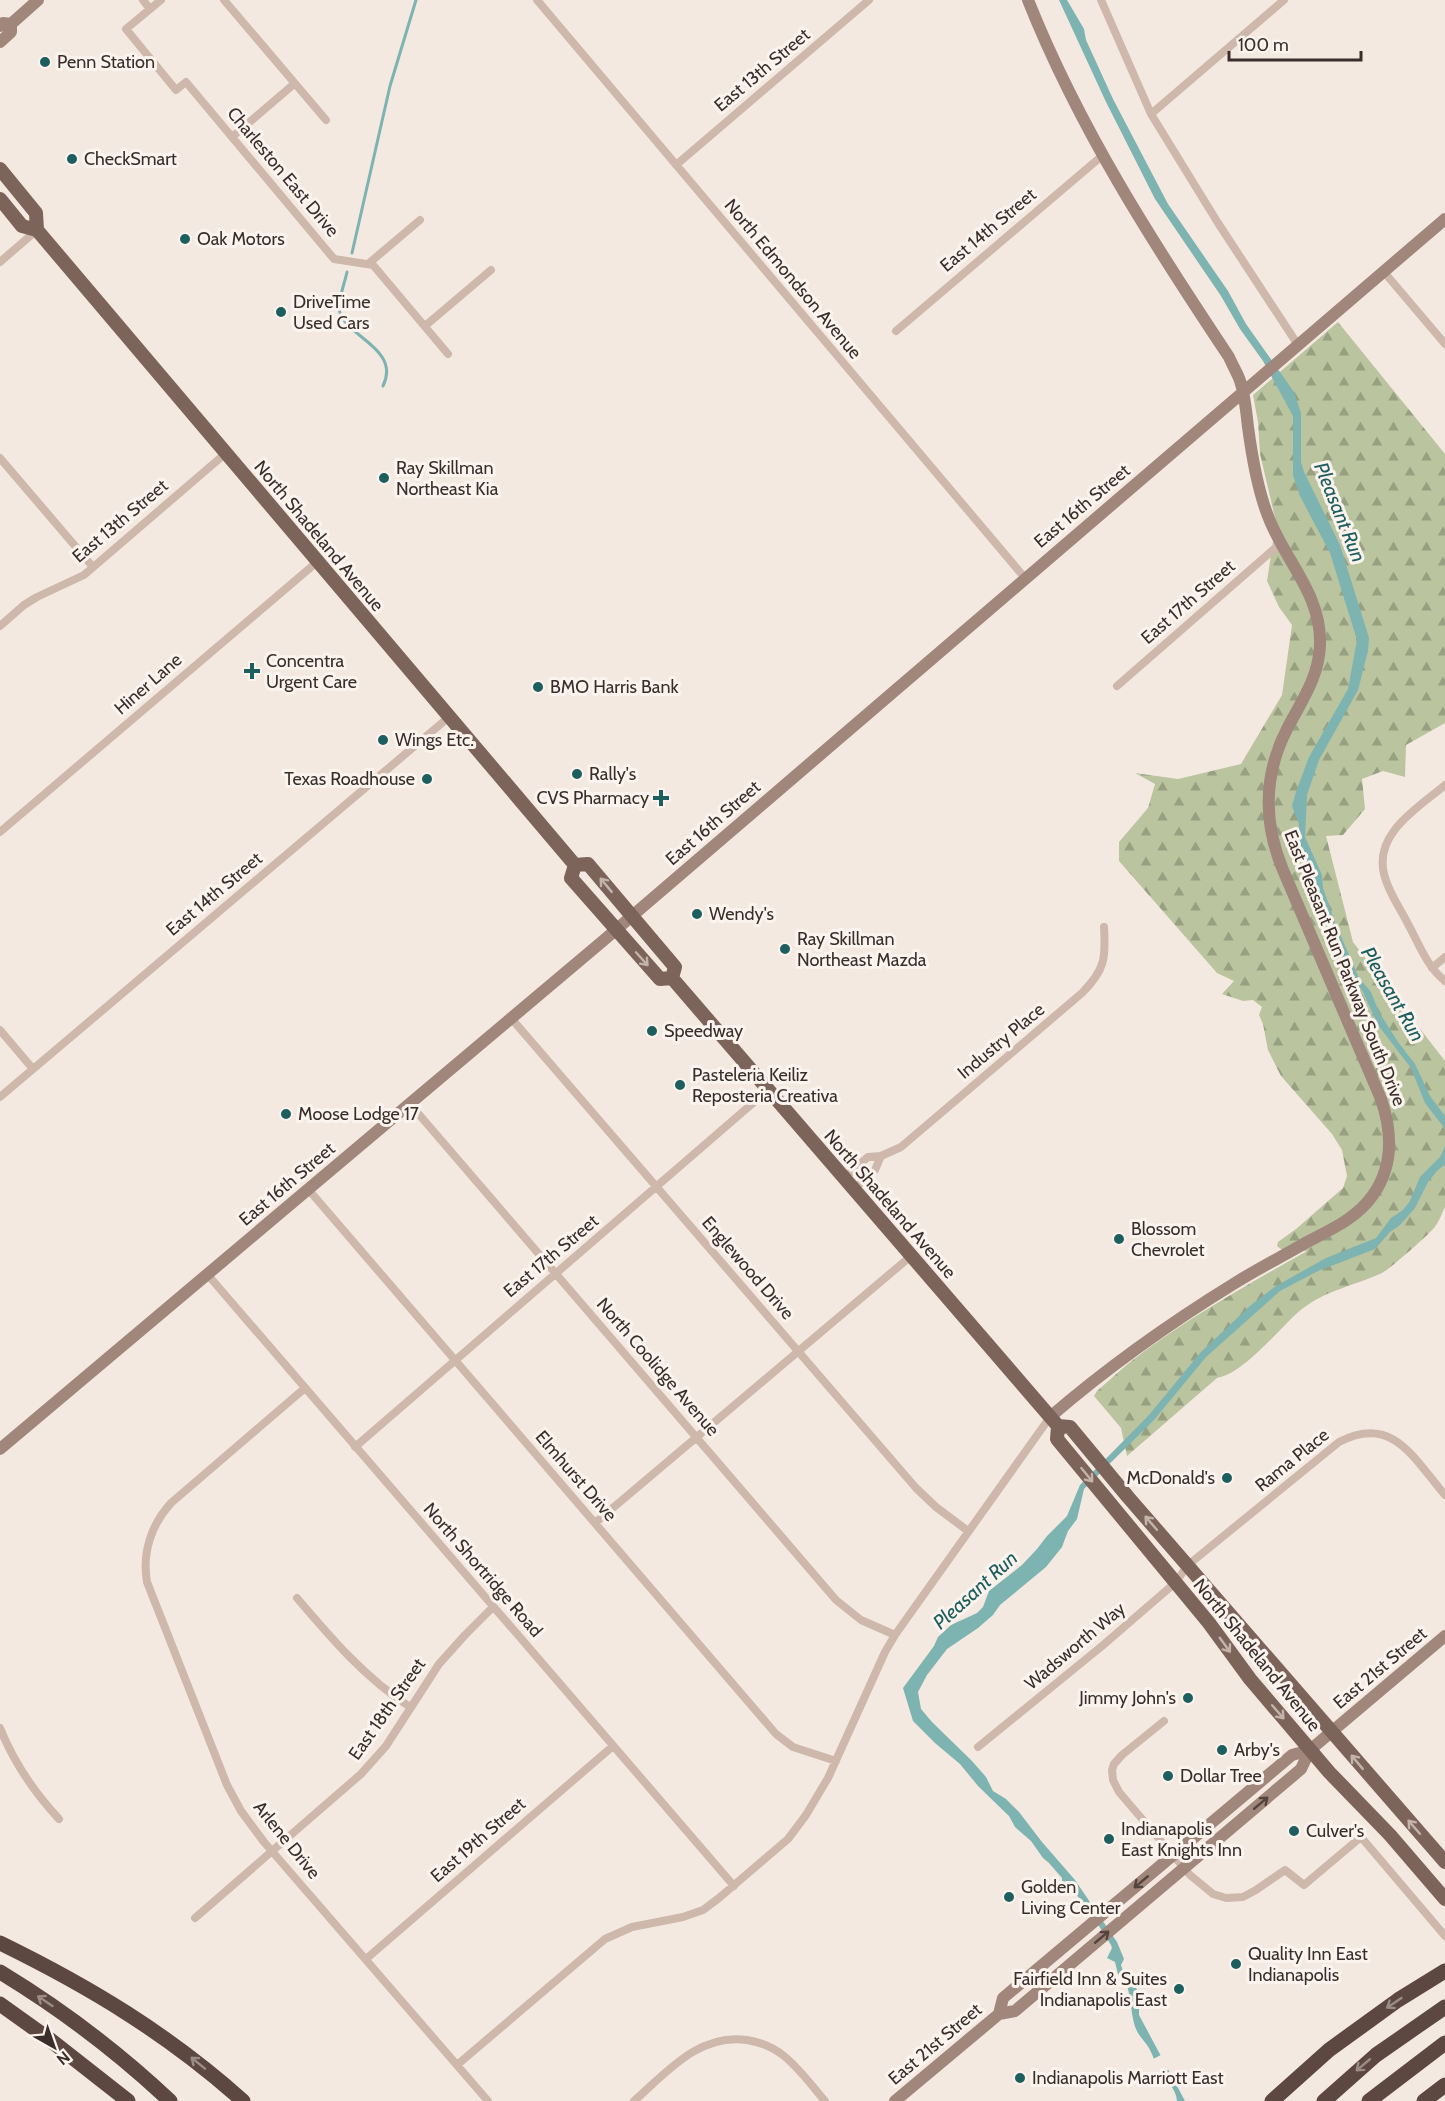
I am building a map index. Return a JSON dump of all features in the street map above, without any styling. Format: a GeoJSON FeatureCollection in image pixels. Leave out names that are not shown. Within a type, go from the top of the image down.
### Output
{"type":"FeatureCollection","features":[{"type":"Feature","properties":{"kind":"highway"},"geometry":{"type":"LineString","coordinates":[[0,1943],[115,2004],[178,2048],[243,2101]]}},
{"type":"Feature","properties":{"kind":"highway"},"geometry":{"type":"LineString","coordinates":[[0,1972],[96,2037],[170,2101]]}},
{"type":"Feature","properties":{"kind":"highway"},"geometry":{"type":"LineString","coordinates":[[1272,2101],[1329,2050],[1398,2000],[1444,1972]]}},
{"type":"Feature","properties":{"kind":"highway"},"geometry":{"type":"LineString","coordinates":[[0,2004],[49,2038],[128,2101]]}},
{"type":"Feature","properties":{"kind":"highway"},"geometry":{"type":"LineString","coordinates":[[1324,2101],[1376,2055],[1445,2007]]}},
{"type":"Feature","properties":{"kind":"highway"},"geometry":{"type":"LineString","coordinates":[[1370,2100],[1445,2043]]}},
{"type":"Feature","properties":{"kind":"highway"},"geometry":{"type":"LineString","coordinates":[[89,2070],[119,2101]]}},
{"type":"Feature","properties":{"kind":"highway"},"geometry":{"type":"LineString","coordinates":[[1424,2101],[1445,2085]]}},
{"type":"Feature","properties":{"kind":"main road","name":"North Shadeland Avenue"},"geometry":{"type":"LineString","coordinates":[[0,170],[36,213],[37,230]]}},
{"type":"Feature","properties":{"kind":"main road","name":"North Shadeland Avenue"},"geometry":{"type":"LineString","coordinates":[[0,200],[22,226],[37,230],[574,865],[572,878],[616,930],[660,979],[672,978]]}},
{"type":"Feature","properties":{"kind":"main road","name":"North Shadeland Avenue"},"geometry":{"type":"LineString","coordinates":[[574,865],[588,864],[675,967],[672,978]]}},
{"type":"Feature","properties":{"kind":"main road","name":"North Shadeland Avenue"},"geometry":{"type":"LineString","coordinates":[[672,978],[1054,1422],[1057,1439],[1209,1623],[1250,1679],[1445,1899]]}},
{"type":"Feature","properties":{"kind":"main road","name":"North Shadeland Avenue"},"geometry":{"type":"LineString","coordinates":[[1054,1422],[1070,1427],[1087,1446],[1445,1862]]}},
{"type":"Feature","properties":{"kind":"street"},"geometry":{"type":"LineString","coordinates":[[0,42],[10,32],[5,25],[38,0]]}},
{"type":"Feature","properties":{"kind":"street"},"geometry":{"type":"LineString","coordinates":[[143,0],[150,9],[161,0]]}},
{"type":"Feature","properties":{"kind":"street"},"geometry":{"type":"LineString","coordinates":[[224,0],[326,120]]}},
{"type":"Feature","properties":{"kind":"street","name":"North Edmondson Avenue"},"geometry":{"type":"LineString","coordinates":[[537,0],[1025,578]]}},
{"type":"Feature","properties":{"kind":"street","name":"East 13th Street"},"geometry":{"type":"LineString","coordinates":[[676,165],[869,0]]}},
{"type":"Feature","properties":{"kind":"street","name":"East Pleasant Run Parkway South Drive"},"geometry":{"type":"LineString","coordinates":[[456,2065],[609,1937],[632,1927],[695,1913],[713,1903],[777,1850],[795,1831],[815,1800],[836,1761],[885,1652],[895,1635],[969,1531],[1054,1422],[1094,1381],[1178,1320],[1235,1283],[1355,1215],[1377,1189],[1388,1162],[1390,1139],[1385,1111],[1280,863],[1270,831],[1268,797],[1274,766],[1286,731],[1315,674],[1320,644],[1317,620],[1307,588],[1269,520],[1260,492],[1239,378],[1229,357],[1148,233],[1103,155],[1061,75],[1028,0]]}},
{"type":"Feature","properties":{"kind":"street"},"geometry":{"type":"LineString","coordinates":[[1101,0],[1151,114],[1218,223],[1298,345]]}},
{"type":"Feature","properties":{"kind":"street"},"geometry":{"type":"LineString","coordinates":[[1151,114],[1284,0]]}},
{"type":"Feature","properties":{"kind":"street","name":"Charleston East Drive"},"geometry":{"type":"LineString","coordinates":[[150,9],[126,29],[176,90],[186,82],[334,259],[368,264]]}},
{"type":"Feature","properties":{"kind":"street"},"geometry":{"type":"LineString","coordinates":[[232,137],[294,84]]}},
{"type":"Feature","properties":{"kind":"street","name":"East 14th Street"},"geometry":{"type":"LineString","coordinates":[[896,331],[1103,155]]}},
{"type":"Feature","properties":{"kind":"street","name":"East 16th Street"},"geometry":{"type":"LineString","coordinates":[[0,1449],[616,930],[1445,219]]}},
{"type":"Feature","properties":{"kind":"street"},"geometry":{"type":"LineString","coordinates":[[368,264],[420,220]]}},
{"type":"Feature","properties":{"kind":"street"},"geometry":{"type":"LineString","coordinates":[[0,262],[37,230]]}},
{"type":"Feature","properties":{"kind":"street"},"geometry":{"type":"LineString","coordinates":[[368,264],[373,265],[448,354]]}},
{"type":"Feature","properties":{"kind":"street"},"geometry":{"type":"LineString","coordinates":[[425,326],[491,270]]}},
{"type":"Feature","properties":{"kind":"street"},"geometry":{"type":"LineString","coordinates":[[1384,272],[1445,344]]}},
{"type":"Feature","properties":{"kind":"street","name":"East 13th Street"},"geometry":{"type":"LineString","coordinates":[[0,626],[24,605],[84,575],[226,453]]}},
{"type":"Feature","properties":{"kind":"street"},"geometry":{"type":"LineString","coordinates":[[0,458],[93,567]]}},
{"type":"Feature","properties":{"kind":"street","name":"East 17th Street"},"geometry":{"type":"LineString","coordinates":[[1117,686],[1281,543]]}},
{"type":"Feature","properties":{"kind":"street","name":"Hiner Lane"},"geometry":{"type":"LineString","coordinates":[[0,832],[317,561]]}},
{"type":"Feature","properties":{"kind":"street","name":"East 14th Street"},"geometry":{"type":"LineString","coordinates":[[0,1097],[449,717]]}},
{"type":"Feature","properties":{"kind":"street"},"geometry":{"type":"LineString","coordinates":[[1445,785],[1398,825],[1388,839],[1383,855],[1383,872],[1387,884],[1432,968],[1445,981]]}},
{"type":"Feature","properties":{"kind":"street","name":"Industry Place"},"geometry":{"type":"LineString","coordinates":[[844,1178],[868,1157],[881,1156],[902,1147],[1091,984],[1102,965],[1106,951],[1104,927]]}},
{"type":"Feature","properties":{"kind":"street"},"geometry":{"type":"LineString","coordinates":[[1432,968],[1445,957]]}},
{"type":"Feature","properties":{"kind":"street","name":"Englewood Drive"},"geometry":{"type":"LineString","coordinates":[[511,1018],[921,1492],[936,1507],[969,1531]]}},
{"type":"Feature","properties":{"kind":"street"},"geometry":{"type":"LineString","coordinates":[[0,1030],[33,1069]]}},
{"type":"Feature","properties":{"kind":"street","name":"East 17th Street"},"geometry":{"type":"LineString","coordinates":[[355,1447],[768,1090]]}},
{"type":"Feature","properties":{"kind":"street","name":"North Coolidge Avenue"},"geometry":{"type":"LineString","coordinates":[[410,1104],[838,1602],[861,1620],[895,1635]]}},
{"type":"Feature","properties":{"kind":"street","name":"Industry Place"},"geometry":{"type":"LineString","coordinates":[[854,1189],[875,1170],[881,1156]]}},
{"type":"Feature","properties":{"kind":"street","name":"Elmhurst Drive"},"geometry":{"type":"LineString","coordinates":[[308,1189],[776,1734],[793,1747],[836,1761]]}},
{"type":"Feature","properties":{"kind":"street"},"geometry":{"type":"LineString","coordinates":[[595,1523],[911,1256]]}},
{"type":"Feature","properties":{"kind":"street","name":"North Shortridge Road"},"geometry":{"type":"LineString","coordinates":[[208,1275],[734,1886]]}},
{"type":"Feature","properties":{"kind":"street","name":"Arlene Drive"},"geometry":{"type":"LineString","coordinates":[[305,1388],[171,1503],[154,1528],[146,1552],[146,1574],[151,1594],[222,1774],[241,1811],[273,1852],[488,2101]]}},
{"type":"Feature","properties":{"kind":"street","name":"Rama Place"},"geometry":{"type":"LineString","coordinates":[[1188,1565],[1339,1442],[1363,1432],[1384,1433],[1402,1445],[1445,1495]]}},
{"type":"Feature","properties":{"kind":"street","name":"Wadsworth Way"},"geometry":{"type":"LineString","coordinates":[[978,1747],[1175,1583],[1188,1565]]}},
{"type":"Feature","properties":{"kind":"street"},"geometry":{"type":"LineString","coordinates":[[297,1598],[350,1658],[410,1707]]}},
{"type":"Feature","properties":{"kind":"street","name":"East 18th Street"},"geometry":{"type":"LineString","coordinates":[[195,1918],[362,1774],[386,1746],[447,1654],[493,1607]]}},
{"type":"Feature","properties":{"kind":"street","name":"East 21st Street"},"geometry":{"type":"LineString","coordinates":[[999,2014],[1003,1998],[1076,1936],[1110,1908],[1178,1862],[1301,1769],[1311,1750],[1445,1636]]}},
{"type":"Feature","properties":{"kind":"street"},"geometry":{"type":"LineString","coordinates":[[1164,1721],[1117,1760],[1112,1775],[1119,1792],[1178,1862],[1205,1889],[1226,1898],[1243,1897],[1285,1870],[1304,1885],[1361,1837],[1445,1936]]}},
{"type":"Feature","properties":{"kind":"street"},"geometry":{"type":"LineString","coordinates":[[0,1728],[20,1770],[34,1791],[58,1819]]}},
{"type":"Feature","properties":{"kind":"street","name":"East 19th Street"},"geometry":{"type":"LineString","coordinates":[[366,1959],[613,1746]]}},
{"type":"Feature","properties":{"kind":"street","name":"East 21st Street"},"geometry":{"type":"LineString","coordinates":[[895,2101],[999,2014],[1015,2011],[1119,1923],[1178,1862],[1292,1755],[1311,1750]]}},
{"type":"Feature","properties":{"kind":"street"},"geometry":{"type":"LineString","coordinates":[[634,2101],[694,2050],[713,2042],[738,2039],[758,2042],[780,2053],[793,2064],[825,2101]]}},
{"type":"Feature","properties":{"kind":"green space"},"geometry":{"type":"Polygon","coordinates":[[[1338,322],[1445,454],[1445,723],[1406,745],[1405,777],[1383,771],[1362,779],[1365,809],[1343,835],[1326,836],[1353,942],[1445,1061],[1445,1207],[1434,1228],[1393,1265],[1382,1273],[1326,1295],[1305,1307],[1248,1361],[1227,1375],[1217,1378],[1127,1456],[1121,1428],[1094,1396],[1097,1391],[1140,1355],[1185,1323],[1307,1251],[1281,1249],[1277,1246],[1278,1242],[1343,1188],[1347,1176],[1342,1150],[1332,1134],[1281,1076],[1268,1050],[1259,1015],[1262,1007],[1253,1000],[1243,1001],[1222,994],[1234,981],[1217,973],[1119,861],[1119,842],[1148,808],[1155,784],[1135,773],[1178,779],[1241,764],[1282,695],[1292,625],[1279,607],[1267,581],[1276,522],[1260,454],[1253,395],[1338,322]]]}},
{"type":"Feature","properties":{"kind":"water","name":"Pleasant Run"},"geometry":{"type":"Polygon","coordinates":[[[1059,0],[1067,0],[1084,29],[1086,40],[1113,99],[1168,204],[1228,291],[1246,324],[1294,392],[1301,413],[1301,462],[1304,472],[1340,545],[1369,638],[1358,690],[1319,760],[1307,795],[1305,837],[1322,875],[1323,888],[1336,925],[1359,978],[1371,992],[1379,1012],[1415,1064],[1430,1096],[1445,1116],[1445,1129],[1425,1103],[1411,1068],[1378,1025],[1319,908],[1298,842],[1299,824],[1292,806],[1296,792],[1309,757],[1348,689],[1357,640],[1330,553],[1300,496],[1293,475],[1293,416],[1263,361],[1155,199],[1106,102],[1059,0]]]}},
{"type":"Feature","properties":{"kind":"water","name":"Pleasant Run"},"geometry":{"type":"Polygon","coordinates":[[[1445,1146],[1445,1164],[1428,1182],[1415,1208],[1375,1249],[1318,1271],[1280,1291],[1206,1357],[1154,1420],[1084,1489],[1077,1519],[1068,1531],[1062,1547],[1046,1567],[1000,1605],[993,1615],[978,1628],[947,1649],[927,1675],[918,1692],[921,1709],[972,1761],[986,1777],[993,1791],[1006,1799],[1019,1812],[1075,1880],[1117,1942],[1124,1959],[1121,1965],[1123,1971],[1129,1973],[1139,1994],[1139,2015],[1185,2101],[1177,2101],[1172,2088],[1135,2026],[1126,1984],[1118,1974],[1115,1962],[1107,1958],[1112,1948],[1111,1945],[1083,1901],[1062,1883],[1062,1878],[1031,1841],[1015,1827],[1009,1816],[978,1786],[960,1764],[913,1721],[903,1688],[938,1637],[951,1625],[977,1613],[983,1607],[989,1591],[1022,1565],[1067,1516],[1080,1485],[1149,1415],[1200,1353],[1251,1305],[1276,1286],[1326,1258],[1376,1238],[1391,1218],[1403,1210],[1410,1201],[1420,1177],[1440,1157],[1445,1146]]]}},
{"type":"Feature","properties":{"kind":"pier"},"geometry":{"type":"Polygon","coordinates":[[[1163,2054],[1170,2069],[1158,2074],[1151,2060],[1163,2054]]]}},
{"type":"Feature","properties":{"kind":"waterway"},"geometry":{"type":"LineString","coordinates":[[352,253],[390,86],[416,0]]}},
{"type":"Feature","properties":{"kind":"waterway"},"geometry":{"type":"LineString","coordinates":[[347,272],[339,308],[342,318],[378,352],[384,361],[387,373],[383,386]]}},
{"type":"Feature","properties":{"kind":"place","name":"Penn Station"},"geometry":{"type":"Point","coordinates":[45,62]}},
{"type":"Feature","properties":{"kind":"place","name":"CheckSmart"},"geometry":{"type":"Point","coordinates":[72,159]}},
{"type":"Feature","properties":{"kind":"place","name":"Oak Motors"},"geometry":{"type":"Point","coordinates":[185,239]}},
{"type":"Feature","properties":{"kind":"place","name":"DriveTime Used Cars"},"geometry":{"type":"Point","coordinates":[281,312]}},
{"type":"Feature","properties":{"kind":"place","name":"Ray Skillman Northeast Kia"},"geometry":{"type":"Point","coordinates":[384,478]}},
{"type":"Feature","properties":{"kind":"place","name":"Concentra Urgent Care"},"geometry":{"type":"Point","coordinates":[252,671]}},
{"type":"Feature","properties":{"kind":"place","name":"BMO Harris Bank"},"geometry":{"type":"Point","coordinates":[538,687]}},
{"type":"Feature","properties":{"kind":"place","name":"Wings Etc."},"geometry":{"type":"Point","coordinates":[383,740]}},
{"type":"Feature","properties":{"kind":"place","name":"Rally's"},"geometry":{"type":"Point","coordinates":[577,774]}},
{"type":"Feature","properties":{"kind":"place","name":"Texas Roadhouse"},"geometry":{"type":"Point","coordinates":[427,779]}},
{"type":"Feature","properties":{"kind":"place","name":"CVS Pharmacy"},"geometry":{"type":"Point","coordinates":[661,798]}},
{"type":"Feature","properties":{"kind":"place","name":"Wendy's"},"geometry":{"type":"Point","coordinates":[697,914]}},
{"type":"Feature","properties":{"kind":"place","name":"Ray Skillman Northeast Mazda"},"geometry":{"type":"Point","coordinates":[785,949]}},
{"type":"Feature","properties":{"kind":"place","name":"Speedway"},"geometry":{"type":"Point","coordinates":[652,1031]}},
{"type":"Feature","properties":{"kind":"place","name":"Pasteleria Keiliz Reposteria Creativa"},"geometry":{"type":"Point","coordinates":[680,1085]}},
{"type":"Feature","properties":{"kind":"place","name":"Moose Lodge 17"},"geometry":{"type":"Point","coordinates":[286,1114]}},
{"type":"Feature","properties":{"kind":"place","name":"Blossom Chevrolet"},"geometry":{"type":"Point","coordinates":[1119,1239]}},
{"type":"Feature","properties":{"kind":"place","name":"McDonald's"},"geometry":{"type":"Point","coordinates":[1227,1478]}},
{"type":"Feature","properties":{"kind":"place","name":"Jimmy John's"},"geometry":{"type":"Point","coordinates":[1188,1698]}},
{"type":"Feature","properties":{"kind":"place","name":"Arby's"},"geometry":{"type":"Point","coordinates":[1222,1750]}},
{"type":"Feature","properties":{"kind":"place","name":"Dollar Tree"},"geometry":{"type":"Point","coordinates":[1168,1776]}},
{"type":"Feature","properties":{"kind":"place","name":"Culver's"},"geometry":{"type":"Point","coordinates":[1294,1831]}},
{"type":"Feature","properties":{"kind":"place","name":"Indianapolis East Knights Inn"},"geometry":{"type":"Point","coordinates":[1109,1839]}},
{"type":"Feature","properties":{"kind":"place","name":"Golden Living Center"},"geometry":{"type":"Point","coordinates":[1009,1897]}},
{"type":"Feature","properties":{"kind":"place","name":"Quality Inn East Indianapolis"},"geometry":{"type":"Point","coordinates":[1236,1964]}},
{"type":"Feature","properties":{"kind":"place","name":"Fairfield Inn & Suites Indianapolis East"},"geometry":{"type":"Point","coordinates":[1179,1989]}},
{"type":"Feature","properties":{"kind":"place","name":"Indianapolis Marriott East"},"geometry":{"type":"Point","coordinates":[1020,2078]}}]}
